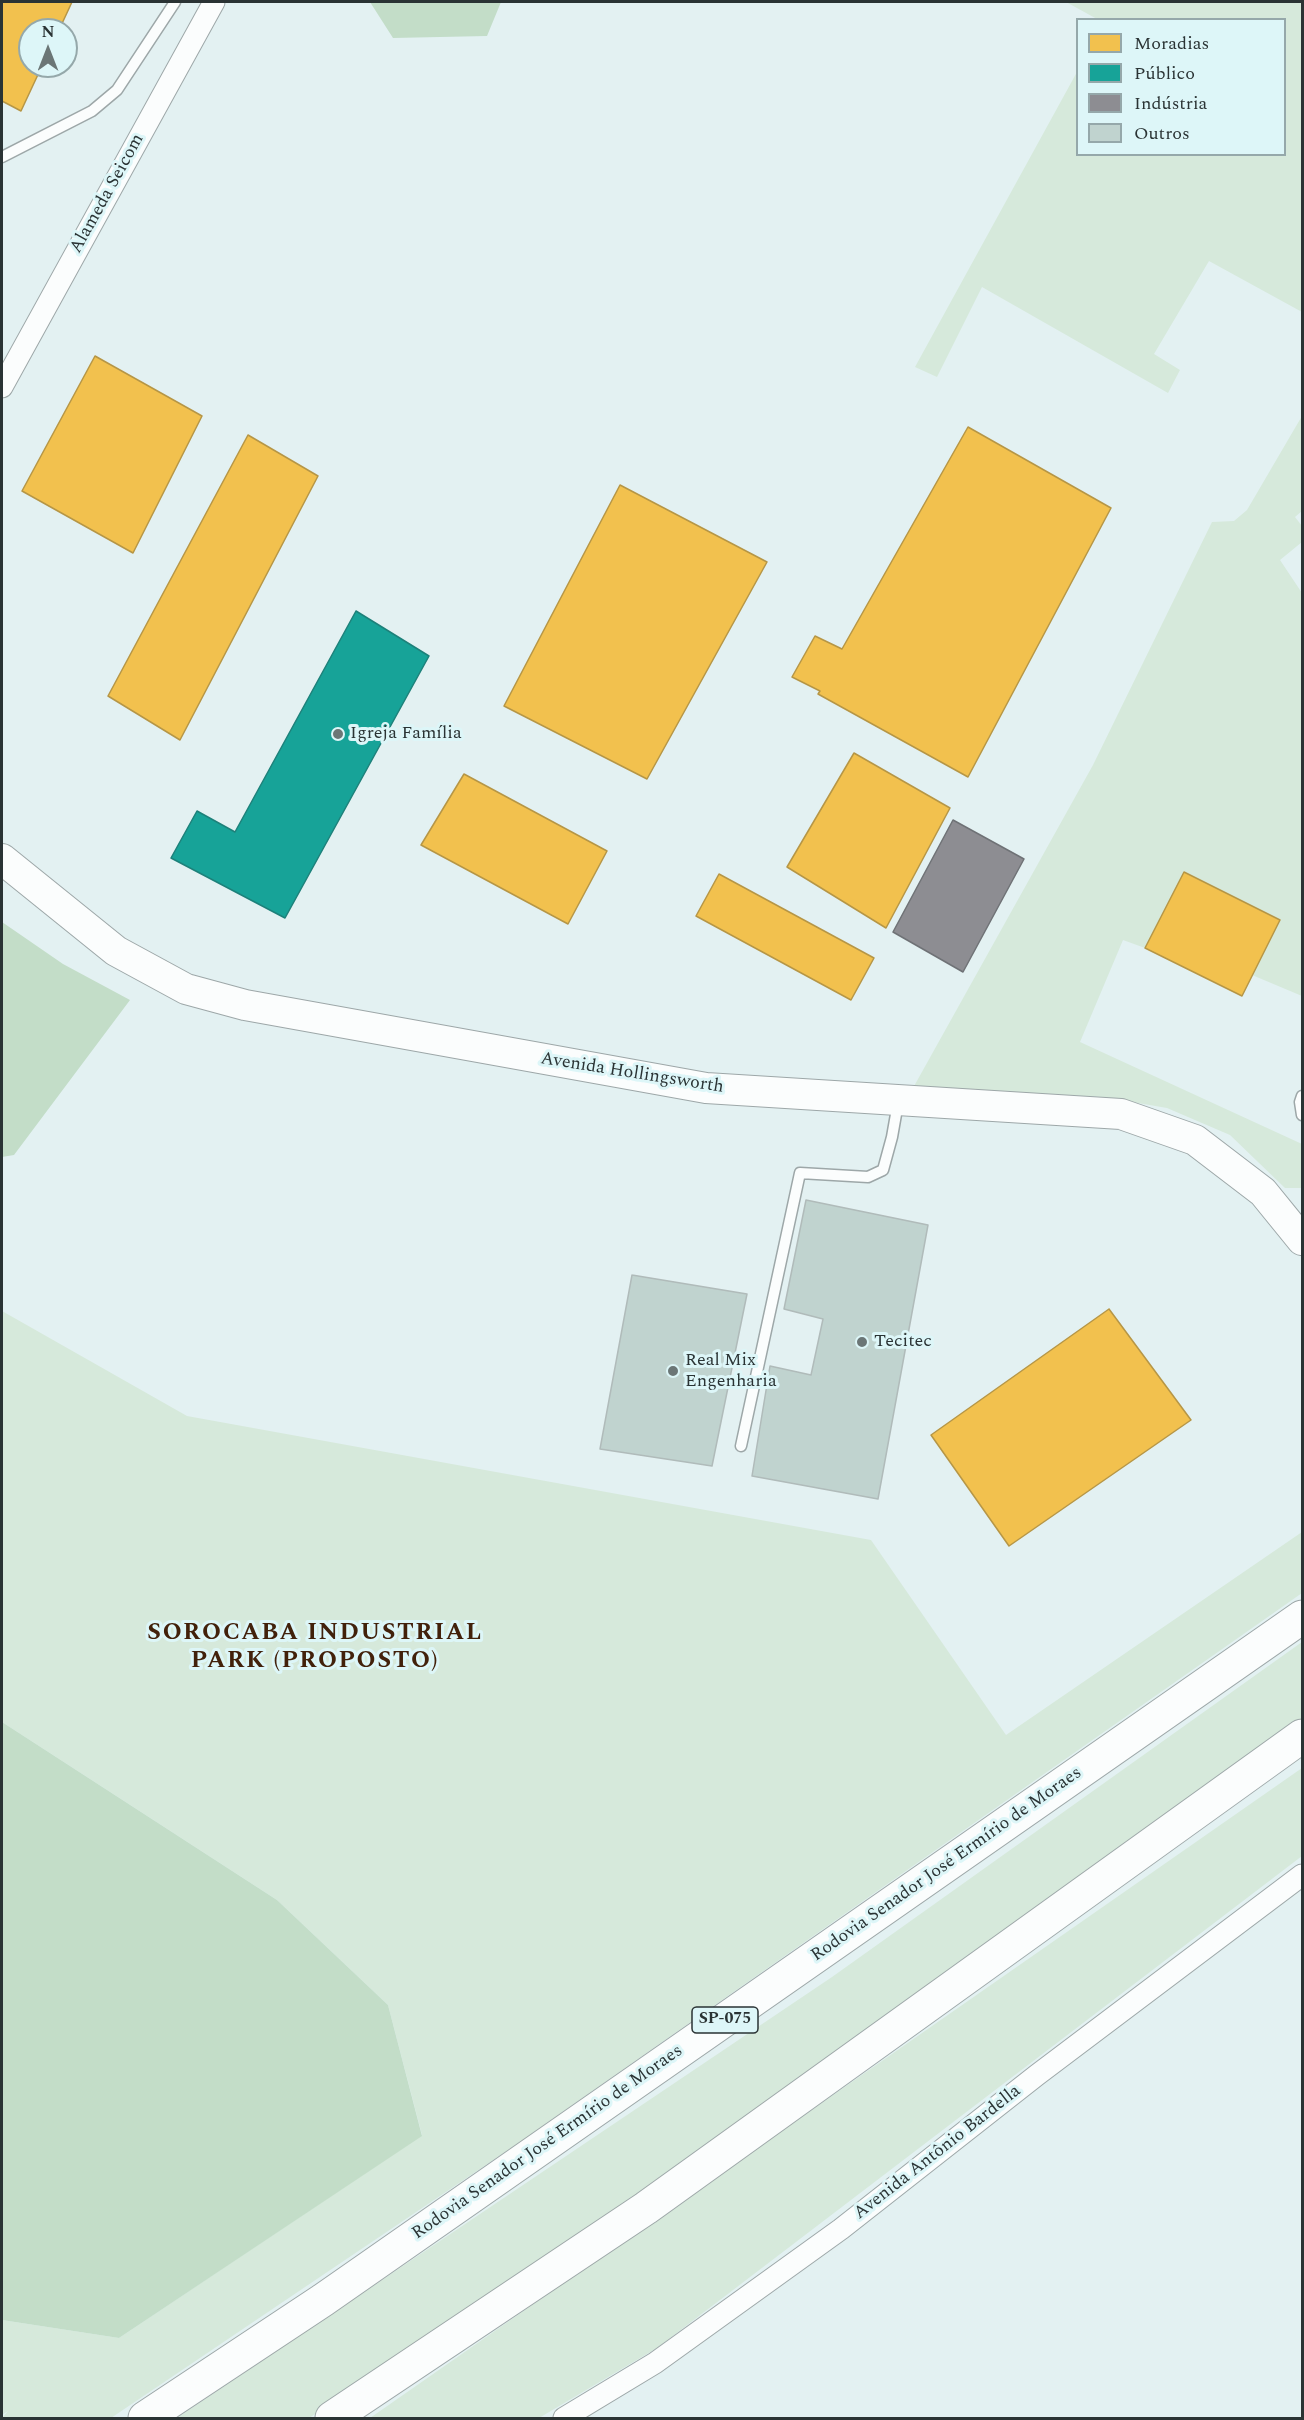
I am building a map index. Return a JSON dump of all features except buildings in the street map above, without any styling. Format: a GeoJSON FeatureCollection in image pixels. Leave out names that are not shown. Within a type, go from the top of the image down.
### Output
{"type":"FeatureCollection","features":[{"type":"Feature","properties":{"kind":"highway","name":"Rodovia Senador José Ermírio de Moraes"},"geometry":{"type":"LineString","coordinates":[[145,2418],[333,2293],[1302,1617]]}},
{"type":"Feature","properties":{"kind":"highway"},"geometry":{"type":"LineString","coordinates":[[332,2418],[646,2208],[1302,1736]]}},
{"type":"Feature","properties":{"kind":"main road","name":"Avenida Hollingsworth"},"geometry":{"type":"LineString","coordinates":[[2,859],[116,951],[186,989],[245,1005],[706,1088],[1121,1114],[1195,1140],[1263,1192],[1302,1240]]}},
{"type":"Feature","properties":{"kind":"street","name":"Alameda Seicom"},"geometry":{"type":"LineString","coordinates":[[2,387],[214,2]]}},
{"type":"Feature","properties":{"kind":"street","name":"Avenida Antônio Bardella"},"geometry":{"type":"LineString","coordinates":[[564,2418],[655,2363],[841,2229],[1037,2075],[1302,1875]]}},
{"type":"Feature","properties":{"kind":"lane"},"geometry":{"type":"LineString","coordinates":[[2,157],[92,111],[117,90],[176,2]]}},
{"type":"Feature","properties":{"kind":"lane"},"geometry":{"type":"LineString","coordinates":[[1302,1095],[1300,1102],[1302,1115]]}},
{"type":"Feature","properties":{"kind":"lane"},"geometry":{"type":"LineString","coordinates":[[741,1446],[800,1173],[868,1177],[883,1170],[892,1137],[898,1099]]}},
{"type":"Feature","properties":{"kind":"green space"},"geometry":{"type":"Polygon","coordinates":[[[370,2],[501,2],[487,36],[393,38],[370,2]]]}},
{"type":"Feature","properties":{"kind":"green space"},"geometry":{"type":"Polygon","coordinates":[[[1066,2],[1302,2],[1302,312],[1209,261],[1154,354],[1180,370],[1168,393],[982,287],[937,377],[915,367],[1076,74],[1076,156],[1286,156],[1286,18],[1095,18],[1066,2]]]}},
{"type":"Feature","properties":{"kind":"green space"},"geometry":{"type":"Polygon","coordinates":[[[1302,416],[1302,511],[1295,517],[1302,526],[1302,542],[1280,560],[1302,593],[1302,996],[1252,975],[1280,920],[1184,872],[1145,948],[1123,940],[1080,1042],[1302,1144],[1302,1188],[1285,1188],[1230,1135],[1167,1108],[1103,1097],[913,1088],[1093,765],[1212,522],[1234,521],[1247,510],[1302,416]]]}},
{"type":"Feature","properties":{"kind":"green space"},"geometry":{"type":"Polygon","coordinates":[[[2,922],[63,964],[130,1000],[14,1155],[2,1157],[2,922]]]}},
{"type":"Feature","properties":{"kind":"green space"},"geometry":{"type":"Polygon","coordinates":[[[2,1311],[187,1416],[871,1540],[1006,1735],[1302,1532],[1302,1593],[514,2146],[111,2418],[2,2418],[8,2411],[2,2415],[2,2320],[119,2338],[422,2135],[388,2005],[277,1900],[2,1722],[2,1311]]]}},
{"type":"Feature","properties":{"kind":"green space"},"geometry":{"type":"Polygon","coordinates":[[[1302,1642],[1302,1721],[497,2294],[309,2418],[177,2418],[832,1977],[1302,1642]]]}},
{"type":"Feature","properties":{"kind":"green space"},"geometry":{"type":"Polygon","coordinates":[[[2,1722],[277,1900],[388,2005],[422,2136],[119,2338],[2,2320],[2,1722]]]}},
{"type":"Feature","properties":{"kind":"green space"},"geometry":{"type":"Polygon","coordinates":[[[1302,1768],[1302,1856],[657,2348],[539,2418],[370,2418],[1302,1768]]]}},
{"type":"Feature","properties":{"kind":"place","name":"Igreja Família"},"geometry":{"type":"Point","coordinates":[338,734]}},
{"type":"Feature","properties":{"kind":"place","name":"Tecitec"},"geometry":{"type":"Point","coordinates":[862,1342]}},
{"type":"Feature","properties":{"kind":"place","name":"Real Mix Engenharia"},"geometry":{"type":"Point","coordinates":[673,1371]}},
{"type":"Feature","properties":{"kind":"district","name":"SOROCABA INDUSTRIAL PARK (PROPOSTO)"},"geometry":{"type":"Point","coordinates":[315,1648]}}]}
